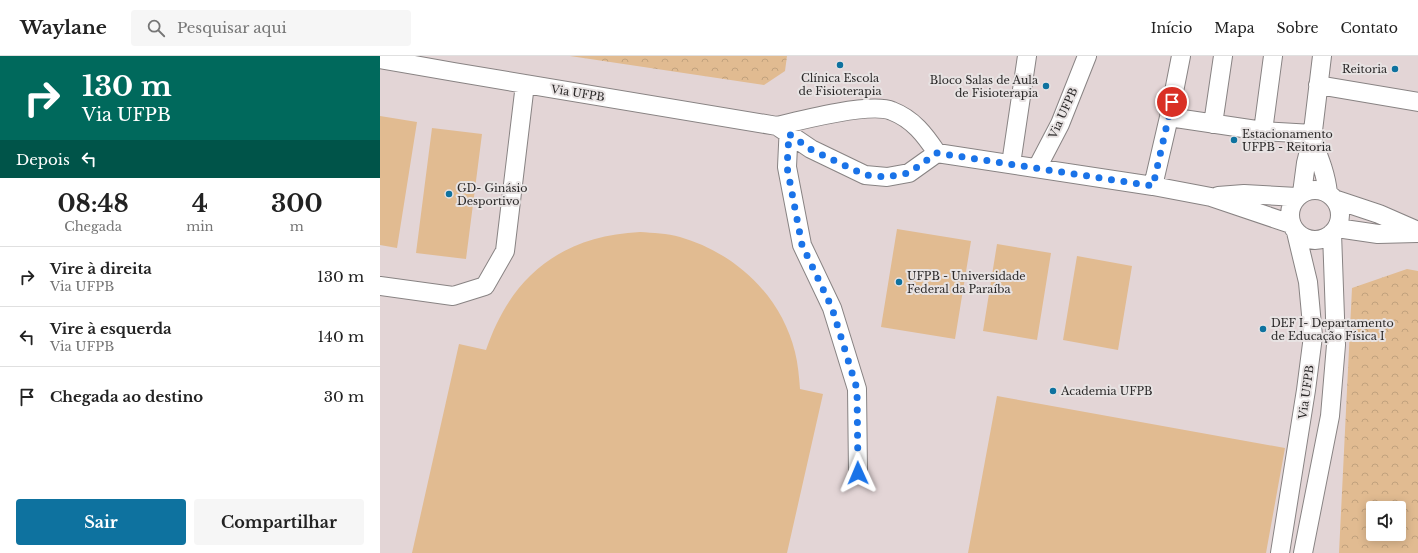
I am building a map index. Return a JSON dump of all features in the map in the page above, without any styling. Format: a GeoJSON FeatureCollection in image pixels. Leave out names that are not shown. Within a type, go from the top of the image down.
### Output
{"type":"FeatureCollection","features":[{"type":"Feature","properties":{"kind":"lane"},"geometry":{"type":"LineString","coordinates":[[1011,164],[1027,56]]}},
{"type":"Feature","properties":{"kind":"lane","name":"Via UFPB"},"geometry":{"type":"LineString","coordinates":[[1037,168],[1060,124],[1087,56]]}},
{"type":"Feature","properties":{"kind":"lane"},"geometry":{"type":"LineString","coordinates":[[1153,186],[1170,117],[1181,56]]}},
{"type":"Feature","properties":{"kind":"lane"},"geometry":{"type":"LineString","coordinates":[[1213,124],[1223,56]]}},
{"type":"Feature","properties":{"kind":"lane"},"geometry":{"type":"LineString","coordinates":[[1263,130],[1273,56]]}},
{"type":"Feature","properties":{"kind":"lane","name":"Via UFPB"},"geometry":{"type":"LineString","coordinates":[[1280,553],[1313,336],[1308,282],[1289,214],[1291,205],[1300,195],[1312,137],[1322,56]]}},
{"type":"Feature","properties":{"kind":"lane","name":"Via UFPB"},"geometry":{"type":"LineString","coordinates":[[380,59],[785,128],[819,116],[871,108],[891,110],[905,117],[917,126],[937,153],[909,173],[887,177],[865,175],[810,149],[785,128]]}},
{"type":"Feature","properties":{"kind":"lane"},"geometry":{"type":"LineString","coordinates":[[380,286],[453,296],[485,286],[505,252],[525,84]]}},
{"type":"Feature","properties":{"kind":"lane"},"geometry":{"type":"LineString","coordinates":[[1318,84],[1418,102]]}},
{"type":"Feature","properties":{"kind":"lane"},"geometry":{"type":"LineString","coordinates":[[1170,117],[1312,137]]}},
{"type":"Feature","properties":{"kind":"lane"},"geometry":{"type":"LineString","coordinates":[[785,128],[787,167],[802,245],[832,308],[857,389],[858,473]]}},
{"type":"Feature","properties":{"kind":"lane","name":"Via UFPB"},"geometry":{"type":"LineString","coordinates":[[1303,553],[1330,416],[1336,345],[1335,230],[1340,218],[1339,208],[1331,196],[1312,137]]}},
{"type":"Feature","properties":{"kind":"lane"},"geometry":{"type":"LineString","coordinates":[[937,153],[1153,186],[1211,197],[1293,228],[1302,237],[1310,240],[1326,238],[1335,230],[1378,234],[1418,232]]}},
{"type":"Feature","properties":{"kind":"lane"},"geometry":{"type":"LineString","coordinates":[[1211,197],[1244,194],[1300,195],[1311,190],[1320,190],[1418,232]]}},
{"type":"Feature","properties":{"kind":"shaded area","name":"UFPB - Universidade Federal da Paraíba"},"geometry":{"type":"Polygon","coordinates":[[[380,56],[1418,56],[1418,553],[380,553],[380,56]]]}},
{"type":"Feature","properties":{"kind":"green space"},"geometry":{"type":"Polygon","coordinates":[[[570,56],[787,56],[785,71],[764,85],[570,56]]]}},
{"type":"Feature","properties":{"kind":"green space"},"geometry":{"type":"Polygon","coordinates":[[[380,116],[417,122],[397,248],[380,245],[380,116]]]}},
{"type":"Feature","properties":{"kind":"green space","name":"GD- Ginásio Desportivo"},"geometry":{"type":"Polygon","coordinates":[[[432,128],[482,134],[466,259],[416,253],[432,128]]]}},
{"type":"Feature","properties":{"kind":"green space"},"geometry":{"type":"Polygon","coordinates":[[[897,229],[971,241],[955,339],[881,327],[897,229]]]}},
{"type":"Feature","properties":{"kind":"green space"},"geometry":{"type":"Polygon","coordinates":[[[640,232],[660,233],[680,237],[700,244],[737,265],[753,279],[779,312],[788,331],[795,352],[800,389],[823,394],[787,553],[412,553],[459,344],[486,350],[497,324],[510,301],[525,281],[543,265],[563,252],[586,242],[612,235],[640,232]]]}},
{"type":"Feature","properties":{"kind":"green space"},"geometry":{"type":"Polygon","coordinates":[[[997,244],[1051,253],[1037,340],[983,331],[997,244]]]}},
{"type":"Feature","properties":{"kind":"green space"},"geometry":{"type":"Polygon","coordinates":[[[1077,256],[1132,266],[1118,350],[1063,340],[1077,256]]]}},
{"type":"Feature","properties":{"kind":"green space"},"geometry":{"type":"Polygon","coordinates":[[[1407,269],[1418,271],[1418,553],[1339,553],[1352,288],[1407,269]]]}},
{"type":"Feature","properties":{"kind":"green space"},"geometry":{"type":"Polygon","coordinates":[[[997,396],[1285,448],[1266,553],[968,553],[997,396]]]}},
{"type":"Feature","properties":{"kind":"place","name":"Clínica Escola de Fisioterapia"},"geometry":{"type":"Point","coordinates":[840,65]}},
{"type":"Feature","properties":{"kind":"place","name":"Reitoria"},"geometry":{"type":"Point","coordinates":[1395,69]}},
{"type":"Feature","properties":{"kind":"place","name":"Bloco Salas de Aula de Fisioterapia"},"geometry":{"type":"Point","coordinates":[1046,86]}},
{"type":"Feature","properties":{"kind":"place","name":"Estacionamento UFPB - Reitoria"},"geometry":{"type":"Point","coordinates":[1234,140]}},
{"type":"Feature","properties":{"kind":"place","name":"GD- Ginásio Desportivo"},"geometry":{"type":"Point","coordinates":[449,194]}},
{"type":"Feature","properties":{"kind":"place","name":"UFPB - Universidade Federal da Paraíba"},"geometry":{"type":"Point","coordinates":[899,282]}},
{"type":"Feature","properties":{"kind":"place","name":"DEF I- Departamento de Educação Física I"},"geometry":{"type":"Point","coordinates":[1263,329]}},
{"type":"Feature","properties":{"kind":"place","name":"Academia UFPB"},"geometry":{"type":"Point","coordinates":[1053,391]}},
{"type":"Feature","properties":{"kind":"route"},"geometry":{"type":"LineString","coordinates":[[858,473],[857,389],[832,308],[802,245],[787,167],[789,134],[810,149],[865,175],[887,177],[909,173],[937,153],[1153,186],[1170,117],[1172,102]]}}]}
